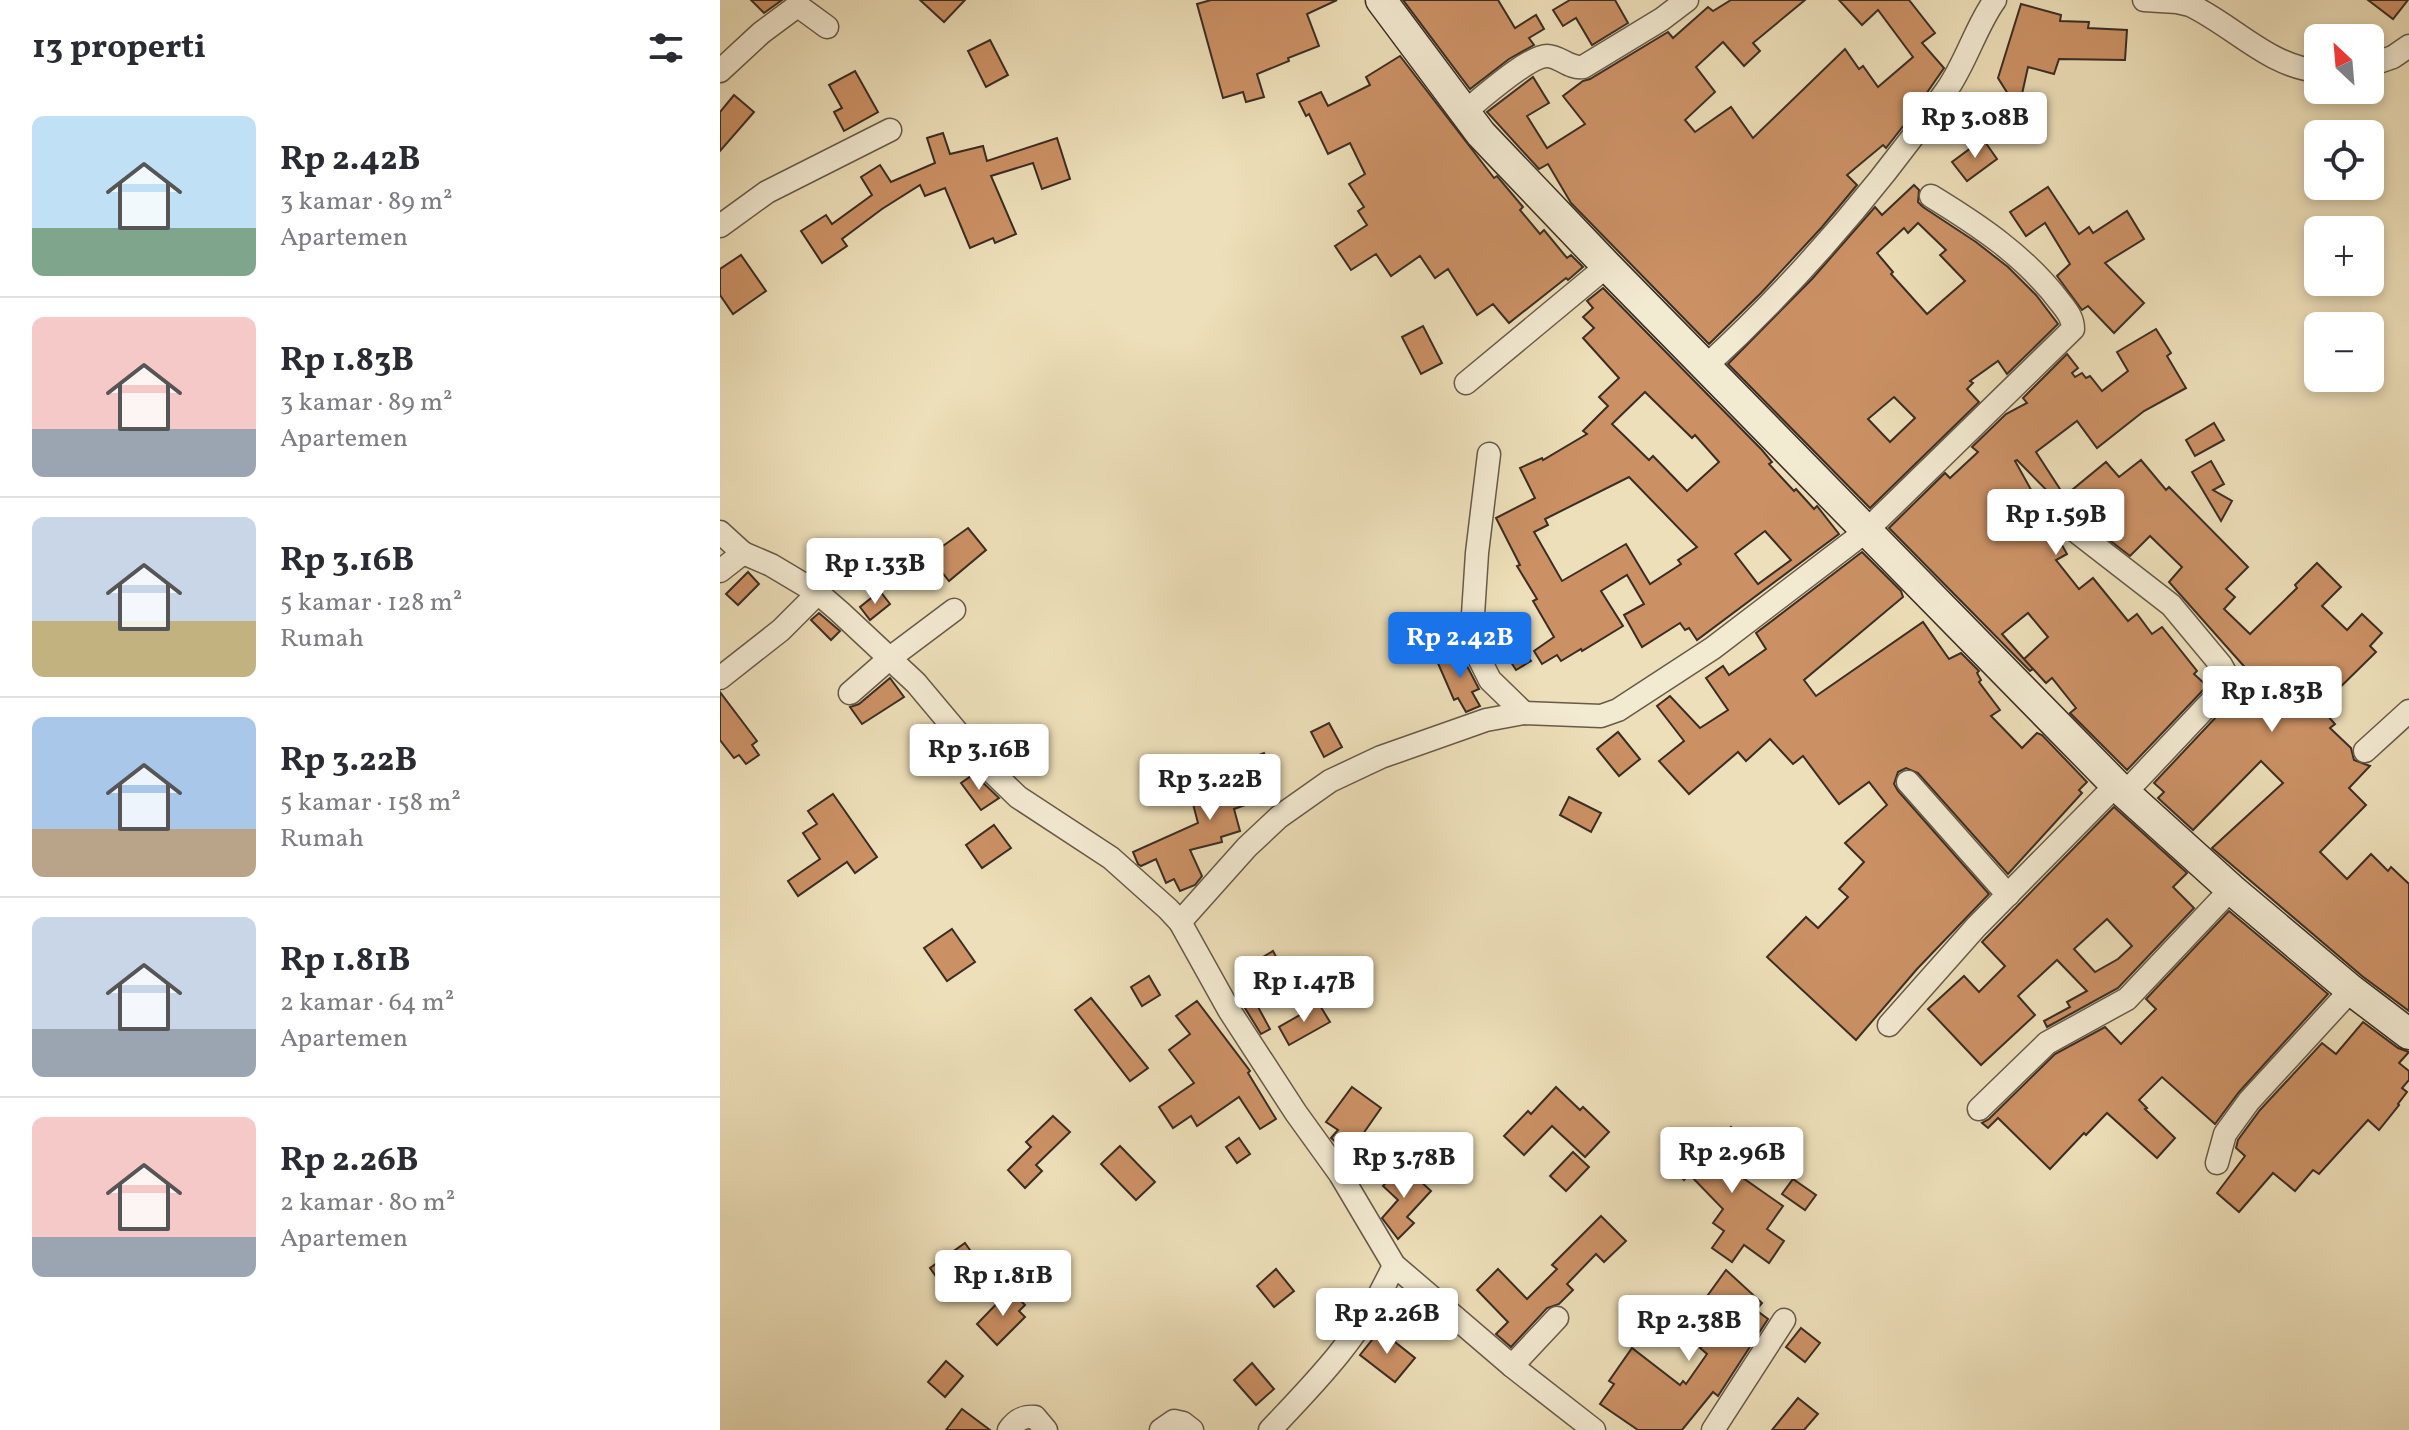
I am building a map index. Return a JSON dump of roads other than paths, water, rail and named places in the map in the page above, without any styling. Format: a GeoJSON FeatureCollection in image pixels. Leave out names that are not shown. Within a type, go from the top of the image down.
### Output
{"type":"FeatureCollection","features":[{"type":"Feature","properties":{"kind":"street"},"geometry":{"type":"LineString","coordinates":[[1381,0],[1463,113],[1865,532],[2120,789],[2231,889],[2351,990],[2409,1034]]}},
{"type":"Feature","properties":{"kind":"street"},"geometry":{"type":"LineString","coordinates":[[1463,113],[1506,79],[1540,58],[1553,57],[1575,68],[1583,67],[1662,19],[1687,0]]}},
{"type":"Feature","properties":{"kind":"street"},"geometry":{"type":"LineString","coordinates":[[1705,367],[1763,313],[1864,199],[1948,89],[1995,0]]}},
{"type":"Feature","properties":{"kind":"street"},"geometry":{"type":"LineString","coordinates":[[2144,0],[2190,5],[2273,56],[2304,68]]}},
{"type":"Feature","properties":{"kind":"street"},"geometry":{"type":"LineString","coordinates":[[720,71],[761,33],[796,7],[827,27]]}},
{"type":"Feature","properties":{"kind":"street"},"geometry":{"type":"LineString","coordinates":[[2384,60],[2409,46]]}},
{"type":"Feature","properties":{"kind":"street"},"geometry":{"type":"LineString","coordinates":[[720,226],[774,187],[890,130]]}},
{"type":"Feature","properties":{"kind":"street"},"geometry":{"type":"LineString","coordinates":[[1180,922],[1247,847],[1279,817],[1330,781],[1381,757],[1486,720],[1524,713],[1601,716],[1618,710],[1713,648],[1865,532],[2073,329],[2073,320],[2068,312],[2023,260],[1999,239],[1931,196]]}},
{"type":"Feature","properties":{"kind":"street"},"geometry":{"type":"LineString","coordinates":[[1466,383],[1607,266]]}},
{"type":"Feature","properties":{"kind":"street"},"geometry":{"type":"LineString","coordinates":[[1489,454],[1477,553],[1472,630],[1480,660],[1490,680],[1524,713]]}},
{"type":"Feature","properties":{"kind":"street"},"geometry":{"type":"LineString","coordinates":[[1889,1025],[2008,895],[2224,688],[2227,676],[2221,665],[2171,605],[2073,529]]}},
{"type":"Feature","properties":{"kind":"street"},"geometry":{"type":"LineString","coordinates":[[720,532],[743,553],[771,565],[818,593],[863,631],[943,712],[984,764],[1008,788],[1111,858],[1180,922],[1229,1010],[1340,1174],[1394,1265],[1512,1366],[1594,1430]]}},
{"type":"Feature","properties":{"kind":"street"},"geometry":{"type":"LineString","coordinates":[[720,571],[743,553]]}},
{"type":"Feature","properties":{"kind":"street"},"geometry":{"type":"LineString","coordinates":[[720,678],[781,630],[818,593]]}},
{"type":"Feature","properties":{"kind":"street"},"geometry":{"type":"LineString","coordinates":[[850,693],[890,658],[954,610]]}},
{"type":"Feature","properties":{"kind":"street"},"geometry":{"type":"LineString","coordinates":[[2365,751],[2409,711]]}},
{"type":"Feature","properties":{"kind":"street"},"geometry":{"type":"LineString","coordinates":[[1908,782],[2008,895]]}},
{"type":"Feature","properties":{"kind":"street"},"geometry":{"type":"LineString","coordinates":[[1979,1109],[2047,1043],[2127,999],[2231,889]]}},
{"type":"Feature","properties":{"kind":"street"},"geometry":{"type":"LineString","coordinates":[[2217,1163],[2225,1134],[2249,1101],[2351,990]]}},
{"type":"Feature","properties":{"kind":"street"},"geometry":{"type":"LineString","coordinates":[[1270,1430],[1334,1362],[1384,1288],[1394,1265]]}},
{"type":"Feature","properties":{"kind":"street"},"geometry":{"type":"LineString","coordinates":[[1512,1366],[1557,1318]]}},
{"type":"Feature","properties":{"kind":"street"},"geometry":{"type":"LineString","coordinates":[[1713,1430],[1784,1320]]}},
{"type":"Feature","properties":{"kind":"street"},"geometry":{"type":"LineString","coordinates":[[1009,1430],[1014,1423],[1028,1416],[1035,1417],[1046,1430]]}},
{"type":"Feature","properties":{"kind":"street"},"geometry":{"type":"LineString","coordinates":[[1161,1430],[1174,1421],[1192,1430]]}}]}
